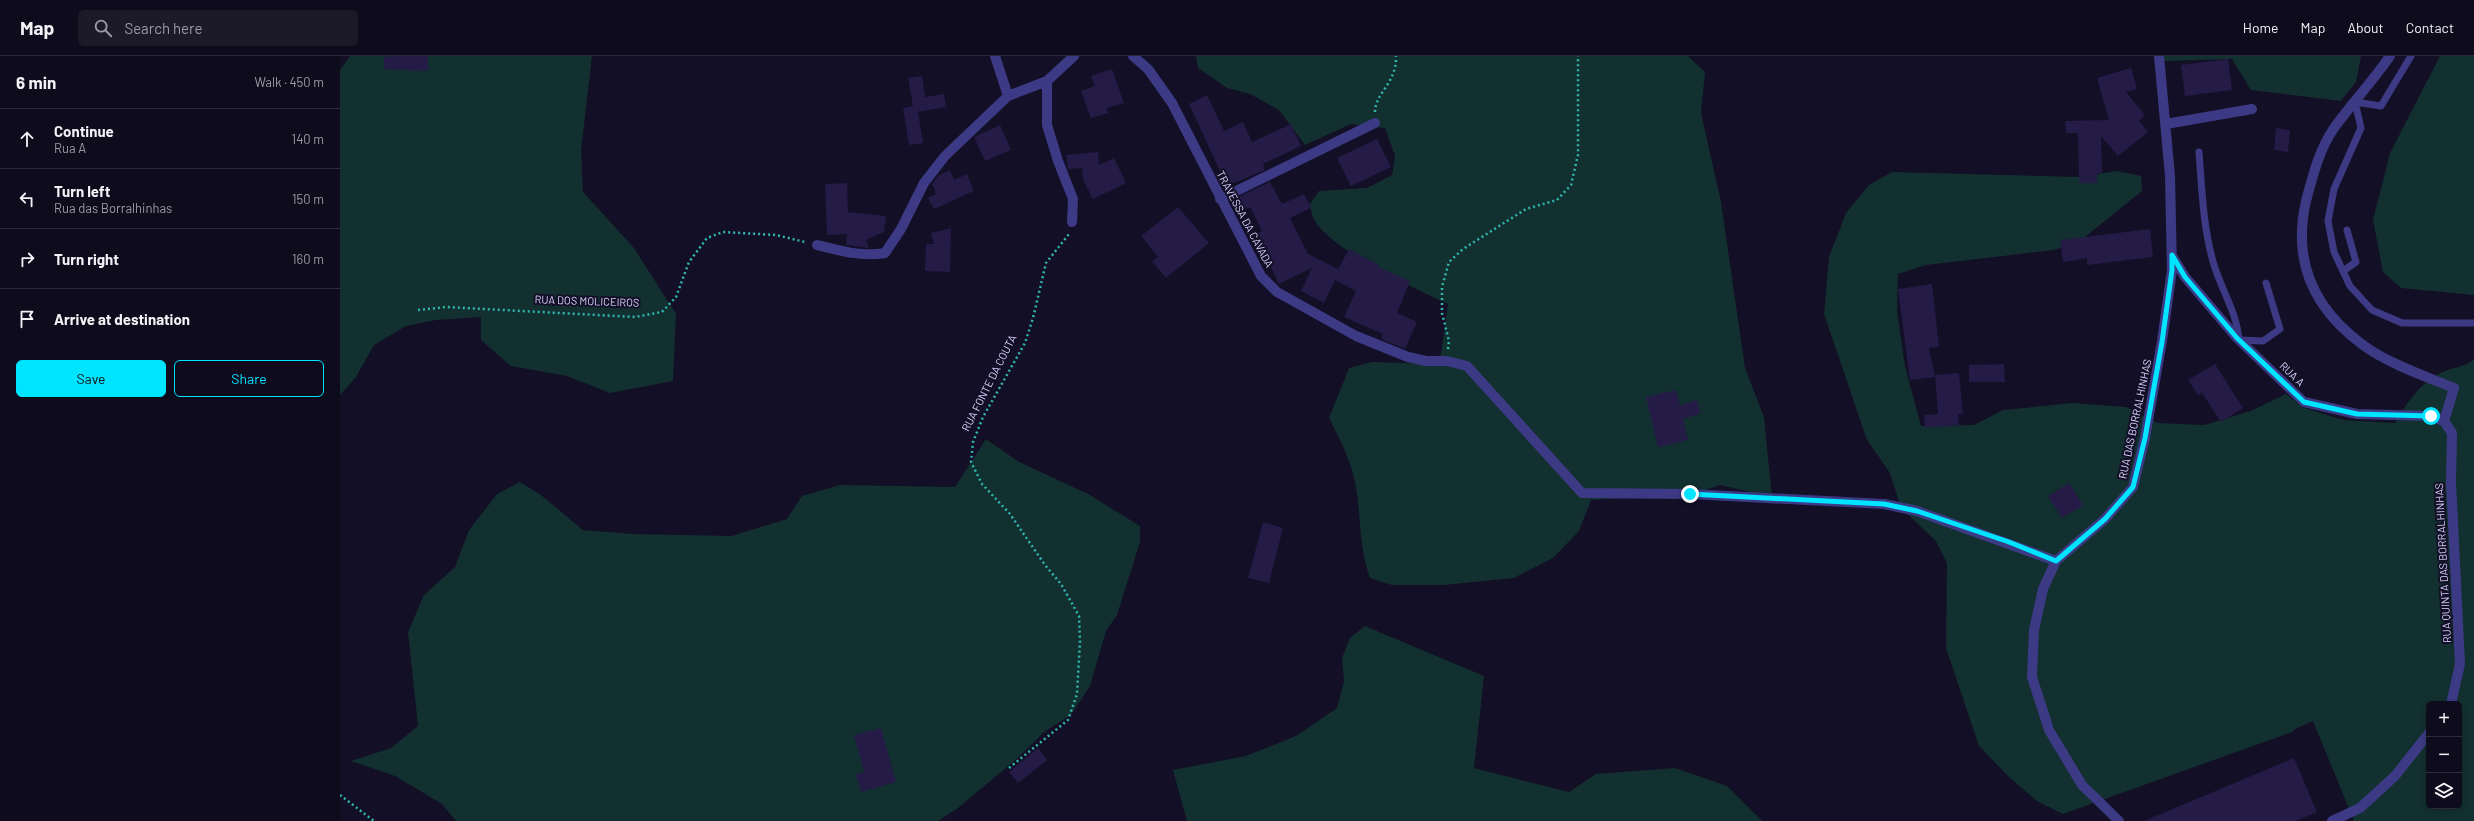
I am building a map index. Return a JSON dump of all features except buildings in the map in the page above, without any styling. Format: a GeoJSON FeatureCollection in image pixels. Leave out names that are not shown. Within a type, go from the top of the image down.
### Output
{"type":"FeatureCollection","features":[{"type":"Feature","properties":{"kind":"street"},"geometry":{"type":"LineString","coordinates":[[995,56],[1008,96]]}},
{"type":"Feature","properties":{"kind":"street"},"geometry":{"type":"LineString","coordinates":[[817,245],[838,251],[870,255],[885,253],[901,229],[924,183],[945,156],[1008,96],[1047,81],[1074,56]]}},
{"type":"Feature","properties":{"kind":"street","name":"TRAVESSA DA CAVADA"},"geometry":{"type":"LineString","coordinates":[[1133,56],[1148,69],[1172,103],[1220,199],[1261,276],[1277,292],[1356,336],[1408,357],[1426,361],[1447,361],[1467,366],[1582,493],[1690,494],[1884,504],[1924,513],[2056,561]]}},
{"type":"Feature","properties":{"kind":"street","name":"RUA DAS BORRALHINHAS"},"geometry":{"type":"LineString","coordinates":[[2119,821],[2082,785],[2049,730],[2032,678],[2034,630],[2043,589],[2056,561],[2105,519],[2133,487],[2145,438],[2162,342],[2172,270],[2170,176],[2158,56]]}},
{"type":"Feature","properties":{"kind":"street"},"geometry":{"type":"LineString","coordinates":[[2390,56],[2334,128],[2315,164],[2303,217],[2302,258],[2315,295],[2339,324],[2364,346],[2454,388],[2444,421]]}},
{"type":"Feature","properties":{"kind":"street"},"geometry":{"type":"LineString","coordinates":[[1047,81],[1047,125],[1058,161],[1073,199],[1072,222]]}},
{"type":"Feature","properties":{"kind":"street"},"geometry":{"type":"LineString","coordinates":[[2166,124],[2252,109]]}},
{"type":"Feature","properties":{"kind":"street"},"geometry":{"type":"LineString","coordinates":[[1220,199],[1375,123]]}},
{"type":"Feature","properties":{"kind":"street","name":"RUA A"},"geometry":{"type":"LineString","coordinates":[[2172,255],[2185,277],[2239,340],[2304,402],[2357,414],[2431,416],[2444,421]]}},
{"type":"Feature","properties":{"kind":"street","name":"RUA QUINTA DAS BORRALHINHAS"},"geometry":{"type":"LineString","coordinates":[[2444,421],[2452,433],[2451,482],[2460,664],[2452,701]]}},
{"type":"Feature","properties":{"kind":"street"},"geometry":{"type":"LineString","coordinates":[[2332,821],[2360,808],[2389,782],[2426,736]]}},
{"type":"Feature","properties":{"kind":"lane"},"geometry":{"type":"LineString","coordinates":[[2411,56],[2381,106],[2355,102],[2361,128],[2334,189],[2328,221],[2334,252],[2350,286],[2372,310],[2402,323],[2474,323]]}},
{"type":"Feature","properties":{"kind":"lane"},"geometry":{"type":"LineString","coordinates":[[2199,152],[2205,229],[2215,266],[2238,322],[2239,340],[2263,342],[2280,329],[2266,283]]}},
{"type":"Feature","properties":{"kind":"lane"},"geometry":{"type":"LineString","coordinates":[[2343,271],[2356,262],[2347,230]]}},
{"type":"Feature","properties":{"kind":"path"},"geometry":{"type":"LineString","coordinates":[[1375,123],[1375,108],[1394,74],[1396,56]]}},
{"type":"Feature","properties":{"kind":"path"},"geometry":{"type":"LineString","coordinates":[[1447,361],[1449,341],[1442,313],[1442,287],[1448,262],[1463,249],[1526,209],[1557,200],[1571,185],[1578,155],[1578,56]]}},
{"type":"Feature","properties":{"kind":"path","name":"RUA FONTE DA COUTA"},"geometry":{"type":"LineString","coordinates":[[1009,768],[1068,720],[1077,694],[1080,641],[1079,616],[1061,584],[1045,566],[1010,514],[982,484],[971,462],[973,442],[983,417],[1024,343],[1033,318],[1046,263],[1055,249],[1069,235],[1072,222]]}},
{"type":"Feature","properties":{"kind":"path","name":"RUA DOS MOLICEIROS"},"geometry":{"type":"LineString","coordinates":[[418,310],[446,307],[635,316],[662,312],[676,297],[689,262],[707,238],[724,232],[776,235],[817,245]]}},
{"type":"Feature","properties":{"kind":"path"},"geometry":{"type":"LineString","coordinates":[[340,795],[374,821]]}},
{"type":"Feature","properties":{"kind":"green space"},"geometry":{"type":"Polygon","coordinates":[[[350,56],[592,56],[581,151],[583,192],[634,248],[676,314],[673,381],[610,393],[567,376],[511,366],[481,340],[481,317],[436,320],[406,326],[374,345],[356,377],[340,395],[340,70],[350,56]]]}},
{"type":"Feature","properties":{"kind":"green space"},"geometry":{"type":"Polygon","coordinates":[[[1196,56],[1688,56],[1705,72],[1701,113],[1721,202],[1745,368],[1764,417],[1772,497],[1720,485],[1694,494],[1591,500],[1579,531],[1553,558],[1514,578],[1444,585],[1392,585],[1370,578],[1366,567],[1362,544],[1358,499],[1352,469],[1329,418],[1349,368],[1372,362],[1433,364],[1441,354],[1448,304],[1396,279],[1356,257],[1325,233],[1313,217],[1310,204],[1319,191],[1367,188],[1392,175],[1395,156],[1385,128],[1351,124],[1305,145],[1279,110],[1250,94],[1227,88],[1198,68],[1196,56]]]}},
{"type":"Feature","properties":{"kind":"green space"},"geometry":{"type":"Polygon","coordinates":[[[2163,56],[2361,56],[2356,82],[2341,101],[2251,90],[2232,59],[2164,61],[2163,56]]]}},
{"type":"Feature","properties":{"kind":"green space"},"geometry":{"type":"Polygon","coordinates":[[[2440,56],[2474,56],[2474,295],[2401,288],[2383,272],[2373,220],[2390,153],[2440,56]]]}},
{"type":"Feature","properties":{"kind":"green space"},"geometry":{"type":"Polygon","coordinates":[[[2117,171],[2141,176],[2142,191],[2080,241],[2054,250],[1926,265],[1898,274],[1897,311],[1905,366],[1921,426],[1974,425],[2003,410],[2073,403],[2126,407],[2157,423],[2204,425],[2251,411],[2286,394],[2302,407],[2343,420],[2395,423],[2409,401],[2427,381],[2447,370],[2467,364],[2474,359],[2474,821],[2354,821],[2313,721],[2295,729],[2292,732],[2063,814],[2037,801],[2010,778],[1979,746],[1946,648],[1947,563],[1936,541],[1901,508],[1890,473],[1867,440],[1824,314],[1829,257],[1846,213],[1869,185],[1892,172],[2078,177],[2117,171]]]}},
{"type":"Feature","properties":{"kind":"green space"},"geometry":{"type":"Polygon","coordinates":[[[986,439],[1019,462],[1088,494],[1140,526],[1140,542],[1117,615],[1106,631],[1090,686],[1071,715],[1044,732],[1019,757],[958,808],[938,821],[456,821],[442,804],[395,776],[351,761],[391,748],[418,726],[408,632],[424,595],[455,567],[469,530],[497,494],[520,482],[541,495],[583,530],[633,534],[732,536],[787,519],[802,496],[840,485],[955,487],[986,439]]]}},
{"type":"Feature","properties":{"kind":"green space"},"geometry":{"type":"Polygon","coordinates":[[[1365,626],[1484,676],[1474,768],[1569,792],[1596,774],[1675,768],[1727,786],[1762,821],[1187,821],[1173,770],[1246,756],[1296,736],[1337,708],[1344,681],[1342,658],[1350,638],[1365,626]]]}},
{"type":"Feature","properties":{"kind":"route"},"geometry":{"type":"LineString","coordinates":[[1690,494],[1884,504],[1917,511],[2009,542],[2056,561],[2105,519],[2133,487],[2145,438],[2162,342],[2172,270],[2172,255],[2185,277],[2237,338],[2304,402],[2357,414],[2431,416]]}}]}
